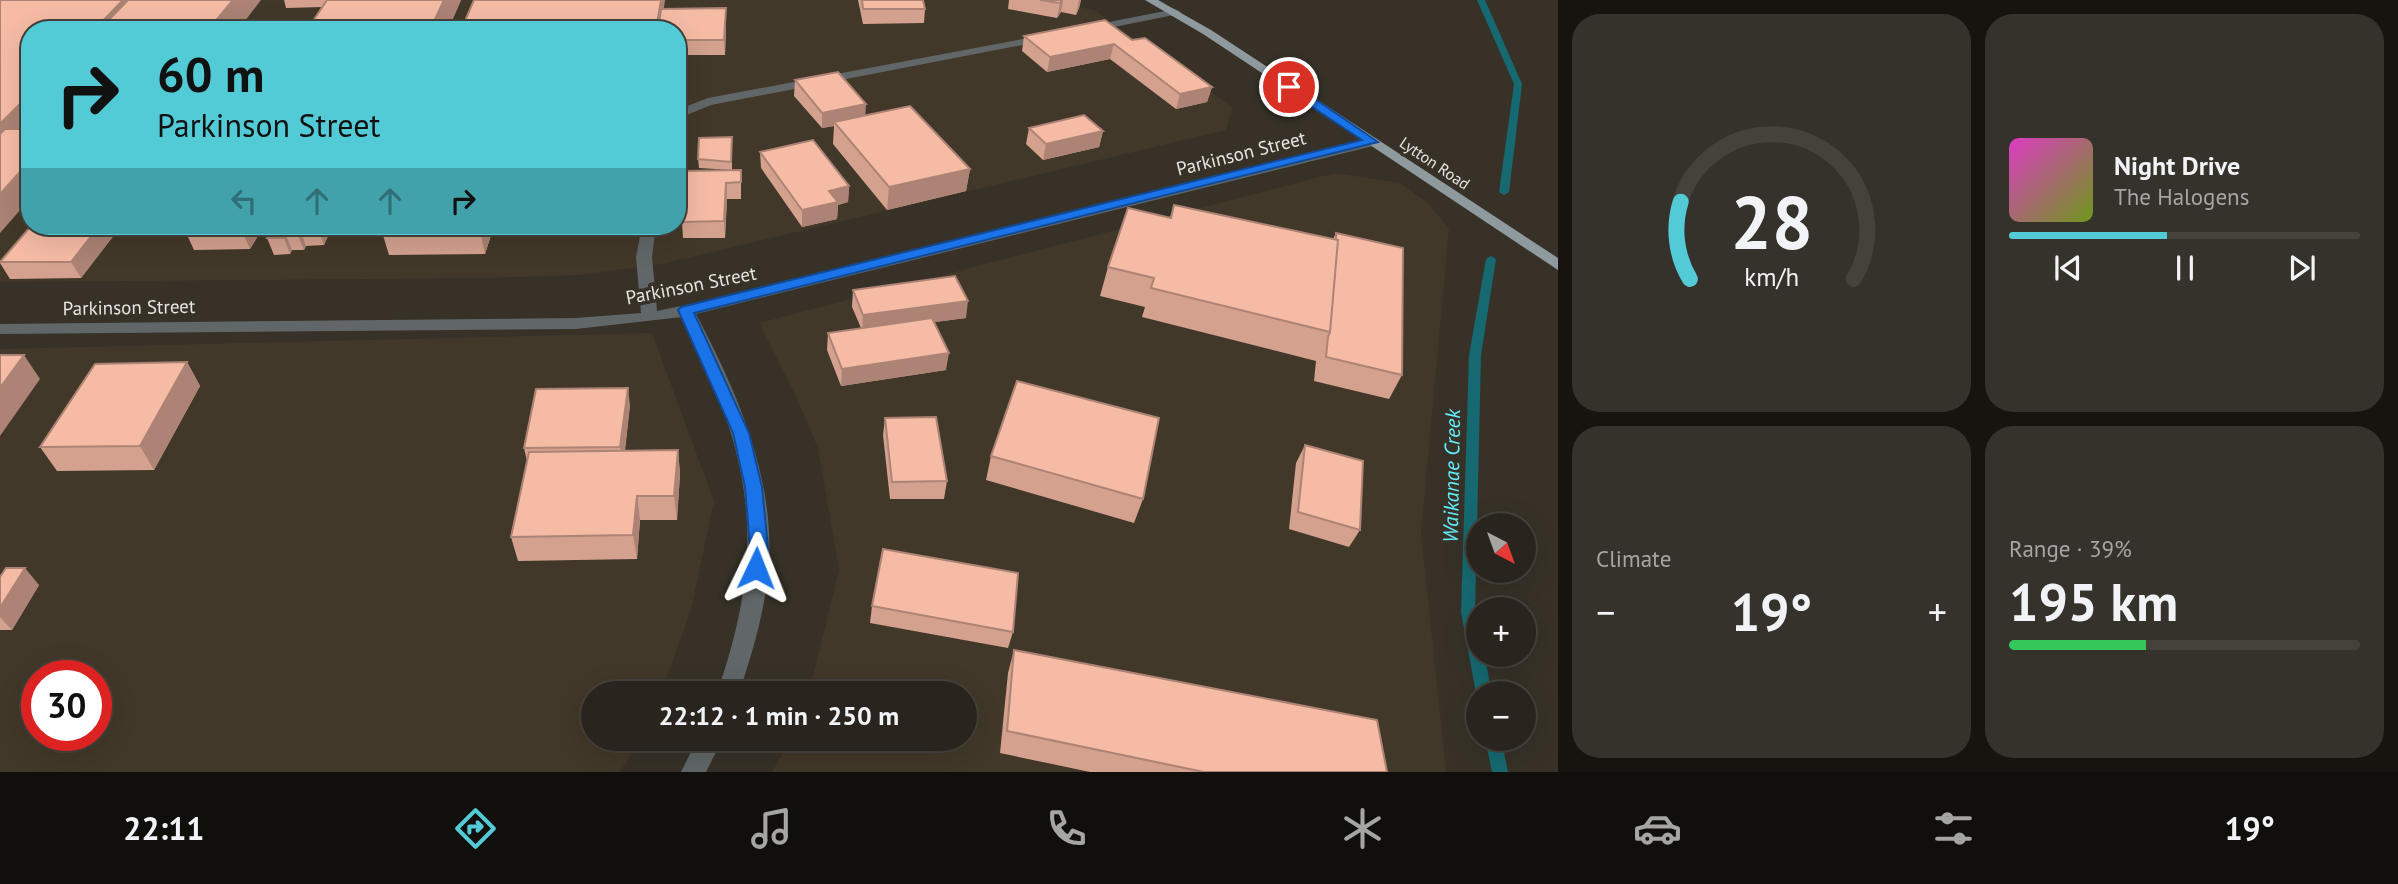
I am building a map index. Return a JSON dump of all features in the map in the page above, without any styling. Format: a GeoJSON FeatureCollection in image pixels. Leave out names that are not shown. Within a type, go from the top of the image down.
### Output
{"type":"FeatureCollection","features":[{"type":"Feature","properties":{"kind":"main road","name":"Lytton Road"},"geometry":{"type":"LineString","coordinates":[[1150,0],[1175,12],[1558,265]]}},
{"type":"Feature","properties":{"kind":"street"},"geometry":{"type":"LineString","coordinates":[[1079,31],[1175,12]]}},
{"type":"Feature","properties":{"kind":"street"},"geometry":{"type":"LineString","coordinates":[[686,111],[708,102],[1051,36]]}},
{"type":"Feature","properties":{"kind":"street","name":"Parkinson Street"},"geometry":{"type":"LineString","coordinates":[[0,329],[527,323],[571,326],[649,317],[1372,142]]}},
{"type":"Feature","properties":{"kind":"street"},"geometry":{"type":"LineString","coordinates":[[648,235],[644,257],[649,317]]}},
{"type":"Feature","properties":{"kind":"street"},"geometry":{"type":"LineString","coordinates":[[686,310],[741,433],[754,487],[759,548],[751,608],[731,681]]}},
{"type":"Feature","properties":{"kind":"street"},"geometry":{"type":"LineString","coordinates":[[693,772],[704,751]]}},
{"type":"Feature","properties":{"kind":"shaded area"},"geometry":{"type":"Polygon","coordinates":[[[0,0],[1038,0],[1094,10],[1232,107],[1226,130],[662,264],[579,275],[0,282],[0,0]]]}},
{"type":"Feature","properties":{"kind":"shaded area"},"geometry":{"type":"Polygon","coordinates":[[[1335,173],[1400,183],[1428,203],[1449,229],[1421,532],[1446,772],[772,772],[784,751],[977,751],[977,681],[812,681],[839,570],[818,448],[796,396],[759,323],[1335,173]]]}},
{"type":"Feature","properties":{"kind":"shaded area"},"geometry":{"type":"Polygon","coordinates":[[[652,333],[714,501],[691,610],[665,681],[581,681],[581,751],[635,751],[619,772],[0,772],[0,349],[652,333]]]}},
{"type":"Feature","properties":{"kind":"building"},"geometry":{"type":"Polygon","coordinates":[[[0,0],[123,0],[103,21],[21,21],[21,103],[0,124],[0,0]]]}},
{"type":"Feature","properties":{"kind":"building"},"geometry":{"type":"Polygon","coordinates":[[[128,0],[233,0],[216,21],[108,21],[128,0]]]}},
{"type":"Feature","properties":{"kind":"building"},"geometry":{"type":"Polygon","coordinates":[[[327,0],[444,0],[434,21],[313,21],[327,0]]]}},
{"type":"Feature","properties":{"kind":"building"},"geometry":{"type":"Polygon","coordinates":[[[474,0],[661,0],[658,21],[465,21],[474,0]]]}},
{"type":"Feature","properties":{"kind":"building"},"geometry":{"type":"Polygon","coordinates":[[[862,0],[923,0],[925,9],[863,9],[862,0]]]}},
{"type":"Feature","properties":{"kind":"building"},"geometry":{"type":"Polygon","coordinates":[[[1040,0],[1062,0],[1060,3],[1040,0]]]}},
{"type":"Feature","properties":{"kind":"building"},"geometry":{"type":"Polygon","coordinates":[[[726,8],[724,40],[686,40],[686,21],[659,21],[661,9],[726,8]]]}},
{"type":"Feature","properties":{"kind":"building"},"geometry":{"type":"Polygon","coordinates":[[[1105,20],[1132,40],[1145,38],[1212,87],[1180,94],[1114,44],[1050,57],[1024,36],[1105,20]]]}},
{"type":"Feature","properties":{"kind":"building"},"geometry":{"type":"Polygon","coordinates":[[[838,72],[866,104],[822,113],[795,80],[838,72]]]}},
{"type":"Feature","properties":{"kind":"building"},"geometry":{"type":"Polygon","coordinates":[[[910,106],[970,169],[889,187],[834,122],[910,106]]]}},
{"type":"Feature","properties":{"kind":"building"},"geometry":{"type":"Polygon","coordinates":[[[1084,115],[1103,131],[1046,144],[1029,128],[1084,115]]]}},
{"type":"Feature","properties":{"kind":"building"},"geometry":{"type":"Polygon","coordinates":[[[5,129],[21,129],[21,171],[0,194],[0,134],[5,129]]]}},
{"type":"Feature","properties":{"kind":"building"},"geometry":{"type":"Polygon","coordinates":[[[732,137],[731,162],[698,159],[699,138],[732,137]]]}},
{"type":"Feature","properties":{"kind":"building"},"geometry":{"type":"Polygon","coordinates":[[[813,140],[849,186],[829,191],[838,202],[802,210],[760,152],[813,140]]]}},
{"type":"Feature","properties":{"kind":"building"},"geometry":{"type":"Polygon","coordinates":[[[741,170],[741,182],[726,183],[724,221],[686,222],[687,171],[741,170]]]}},
{"type":"Feature","properties":{"kind":"building"},"geometry":{"type":"Polygon","coordinates":[[[1174,205],[1338,240],[1330,332],[1151,288],[1154,278],[1108,267],[1128,208],[1171,218],[1174,205]]]}},
{"type":"Feature","properties":{"kind":"building"},"geometry":{"type":"Polygon","coordinates":[[[1336,233],[1403,248],[1402,375],[1326,357],[1338,240],[1336,233]]]}},
{"type":"Feature","properties":{"kind":"building"},"geometry":{"type":"Polygon","coordinates":[[[23,235],[92,235],[71,262],[0,262],[23,235]]]}},
{"type":"Feature","properties":{"kind":"building"},"geometry":{"type":"Polygon","coordinates":[[[269,235],[285,235],[284,238],[267,238],[269,235]]]}},
{"type":"Feature","properties":{"kind":"building"},"geometry":{"type":"Polygon","coordinates":[[[955,276],[968,301],[863,315],[853,290],[955,276]]]}},
{"type":"Feature","properties":{"kind":"building"},"geometry":{"type":"Polygon","coordinates":[[[932,318],[949,353],[842,369],[828,333],[932,318]]]}},
{"type":"Feature","properties":{"kind":"building"},"geometry":{"type":"Polygon","coordinates":[[[0,355],[24,355],[0,388],[0,355]]]}},
{"type":"Feature","properties":{"kind":"building"},"geometry":{"type":"Polygon","coordinates":[[[187,362],[140,446],[40,447],[95,364],[187,362]]]}},
{"type":"Feature","properties":{"kind":"building"},"geometry":{"type":"Polygon","coordinates":[[[1017,381],[1159,418],[1143,499],[991,456],[1017,381]]]}},
{"type":"Feature","properties":{"kind":"building"},"geometry":{"type":"Polygon","coordinates":[[[628,388],[620,447],[524,448],[536,389],[628,388]]]}},
{"type":"Feature","properties":{"kind":"building"},"geometry":{"type":"Polygon","coordinates":[[[936,417],[947,481],[892,482],[885,418],[936,417]]]}},
{"type":"Feature","properties":{"kind":"building"},"geometry":{"type":"Polygon","coordinates":[[[1305,445],[1363,461],[1360,530],[1298,512],[1305,445]]]}},
{"type":"Feature","properties":{"kind":"building"},"geometry":{"type":"Polygon","coordinates":[[[678,450],[674,496],[637,496],[633,535],[511,537],[529,452],[678,450]]]}},
{"type":"Feature","properties":{"kind":"building"},"geometry":{"type":"Polygon","coordinates":[[[883,549],[1018,573],[1013,632],[872,606],[883,549]]]}},
{"type":"Feature","properties":{"kind":"building"},"geometry":{"type":"Polygon","coordinates":[[[6,568],[25,568],[0,608],[0,577],[6,568]]]}},
{"type":"Feature","properties":{"kind":"building"},"geometry":{"type":"Polygon","coordinates":[[[1014,650],[1377,720],[1387,772],[1204,772],[1007,731],[1014,650]]]}},
{"type":"Feature","properties":{"kind":"waterway","name":"Waikanae Creek"},"geometry":{"type":"LineString","coordinates":[[1481,0],[1518,84],[1504,192]]}},
{"type":"Feature","properties":{"kind":"waterway","name":"Waikanae Creek"},"geometry":{"type":"LineString","coordinates":[[1482,681],[1468,612],[1475,355],[1491,259]]}},
{"type":"Feature","properties":{"kind":"waterway","name":"Waikanae Creek"},"geometry":{"type":"LineString","coordinates":[[1496,751],[1500,772]]}},
{"type":"Feature","properties":{"kind":"route"},"geometry":{"type":"LineString","coordinates":[[756,568],[759,548],[754,487],[741,433],[686,310],[1372,142],[1289,87]]}}]}
